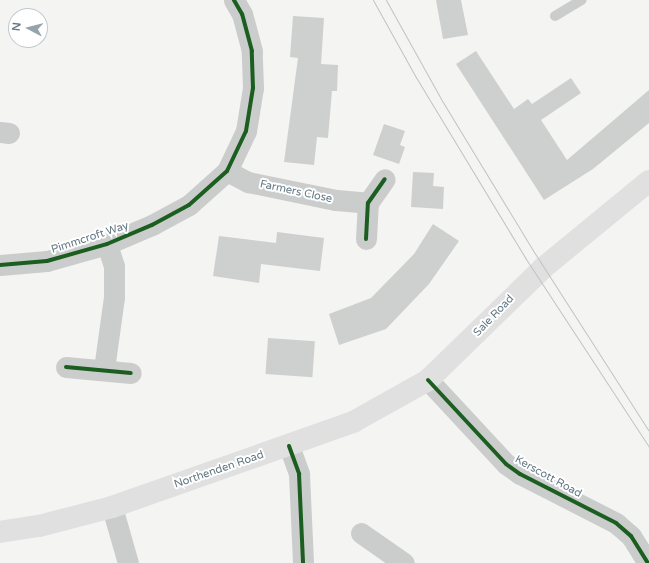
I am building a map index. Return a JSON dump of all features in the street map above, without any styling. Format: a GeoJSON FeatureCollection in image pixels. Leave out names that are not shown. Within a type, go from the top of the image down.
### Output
{"type":"FeatureCollection","features":[{"type":"Feature","properties":{"kind":"main road","name":"Sale Road"},"geometry":{"type":"LineString","coordinates":[[326,432],[353,422],[428,380],[543,268],[649,181]]}},
{"type":"Feature","properties":{"kind":"main road","name":"Northenden Road"},"geometry":{"type":"LineString","coordinates":[[0,532],[39,526],[112,507],[326,432]]}},
{"type":"Feature","properties":{"kind":"street","name":"Pimmcroft Way"},"geometry":{"type":"LineString","coordinates":[[0,265],[47,261],[107,244],[152,226],[189,206],[227,171],[246,131],[253,88],[252,51],[242,14],[234,0]]}},
{"type":"Feature","properties":{"kind":"street","name":"Farmers Close"},"geometry":{"type":"LineString","coordinates":[[227,171],[248,182],[336,200],[368,203]]}},
{"type":"Feature","properties":{"kind":"street"},"geometry":{"type":"LineString","coordinates":[[366,239],[368,203],[385,179]]}},
{"type":"Feature","properties":{"kind":"street"},"geometry":{"type":"LineString","coordinates":[[104,369],[114,297],[114,266],[107,244]]}},
{"type":"Feature","properties":{"kind":"street"},"geometry":{"type":"LineString","coordinates":[[66,367],[104,369],[131,373]]}},
{"type":"Feature","properties":{"kind":"street","name":"Kerscott Road"},"geometry":{"type":"LineString","coordinates":[[428,380],[506,464],[520,474],[616,523],[631,536],[648,563]]}},
{"type":"Feature","properties":{"kind":"street"},"geometry":{"type":"LineString","coordinates":[[289,446],[299,474],[303,563]]}},
{"type":"Feature","properties":{"kind":"street"},"geometry":{"type":"LineString","coordinates":[[112,507],[128,563]]}},
{"type":"Feature","properties":{"kind":"street"},"geometry":{"type":"LineString","coordinates":[[361,533],[404,563]]}},
{"type":"Feature","properties":{"kind":"lane"},"geometry":{"type":"LineString","coordinates":[[555,16],[582,0]]}},
{"type":"Feature","properties":{"kind":"building"},"geometry":{"type":"Polygon","coordinates":[[[436,0],[461,0],[468,35],[443,39],[436,0]]]}},
{"type":"Feature","properties":{"kind":"building"},"geometry":{"type":"Polygon","coordinates":[[[293,16],[324,18],[321,64],[338,65],[337,91],[332,91],[328,138],[317,137],[314,165],[284,162],[298,58],[290,57],[293,16]]]}},
{"type":"Feature","properties":{"kind":"building"},"geometry":{"type":"Polygon","coordinates":[[[476,51],[514,109],[528,99],[532,104],[571,78],[581,93],[541,120],[567,160],[649,90],[649,123],[593,169],[544,200],[456,64],[476,51]]]}},
{"type":"Feature","properties":{"kind":"building"},"geometry":{"type":"Polygon","coordinates":[[[384,124],[405,131],[400,145],[405,147],[399,164],[373,155],[384,124]]]}},
{"type":"Feature","properties":{"kind":"building"},"geometry":{"type":"Polygon","coordinates":[[[413,172],[434,173],[433,186],[444,187],[443,209],[411,207],[413,172]]]}},
{"type":"Feature","properties":{"kind":"building"},"geometry":{"type":"Polygon","coordinates":[[[433,224],[459,241],[429,284],[386,329],[339,345],[329,314],[371,298],[414,254],[433,224]]]}},
{"type":"Feature","properties":{"kind":"building"},"geometry":{"type":"Polygon","coordinates":[[[277,232],[324,238],[320,271],[261,264],[259,283],[213,276],[219,236],[276,243],[277,232]]]}},
{"type":"Feature","properties":{"kind":"building"},"geometry":{"type":"Polygon","coordinates":[[[268,338],[315,341],[312,377],[265,374],[268,338]]]}},
{"type":"Feature","properties":{"kind":"tram line"},"geometry":{"type":"LineString","coordinates":[[373,0],[417,79],[526,259],[649,447]]}},
{"type":"Feature","properties":{"kind":"tram line"},"geometry":{"type":"LineString","coordinates":[[386,0],[441,99],[534,252],[649,431]]}},
{"type":"Feature","properties":{"kind":"cycle path"},"geometry":{"type":"LineString","coordinates":[[0,265],[47,261],[107,244],[152,225],[189,205],[227,171],[246,131],[253,88],[252,51],[242,14],[234,0]]}},
{"type":"Feature","properties":{"kind":"cycle path"},"geometry":{"type":"LineString","coordinates":[[366,239],[368,203],[385,179]]}},
{"type":"Feature","properties":{"kind":"cycle path"},"geometry":{"type":"LineString","coordinates":[[66,367],[131,373]]}},
{"type":"Feature","properties":{"kind":"cycle path"},"geometry":{"type":"LineString","coordinates":[[428,380],[506,464],[520,474],[616,523],[631,536],[648,563]]}},
{"type":"Feature","properties":{"kind":"cycle path"},"geometry":{"type":"LineString","coordinates":[[289,446],[299,474],[303,563]]}}]}
